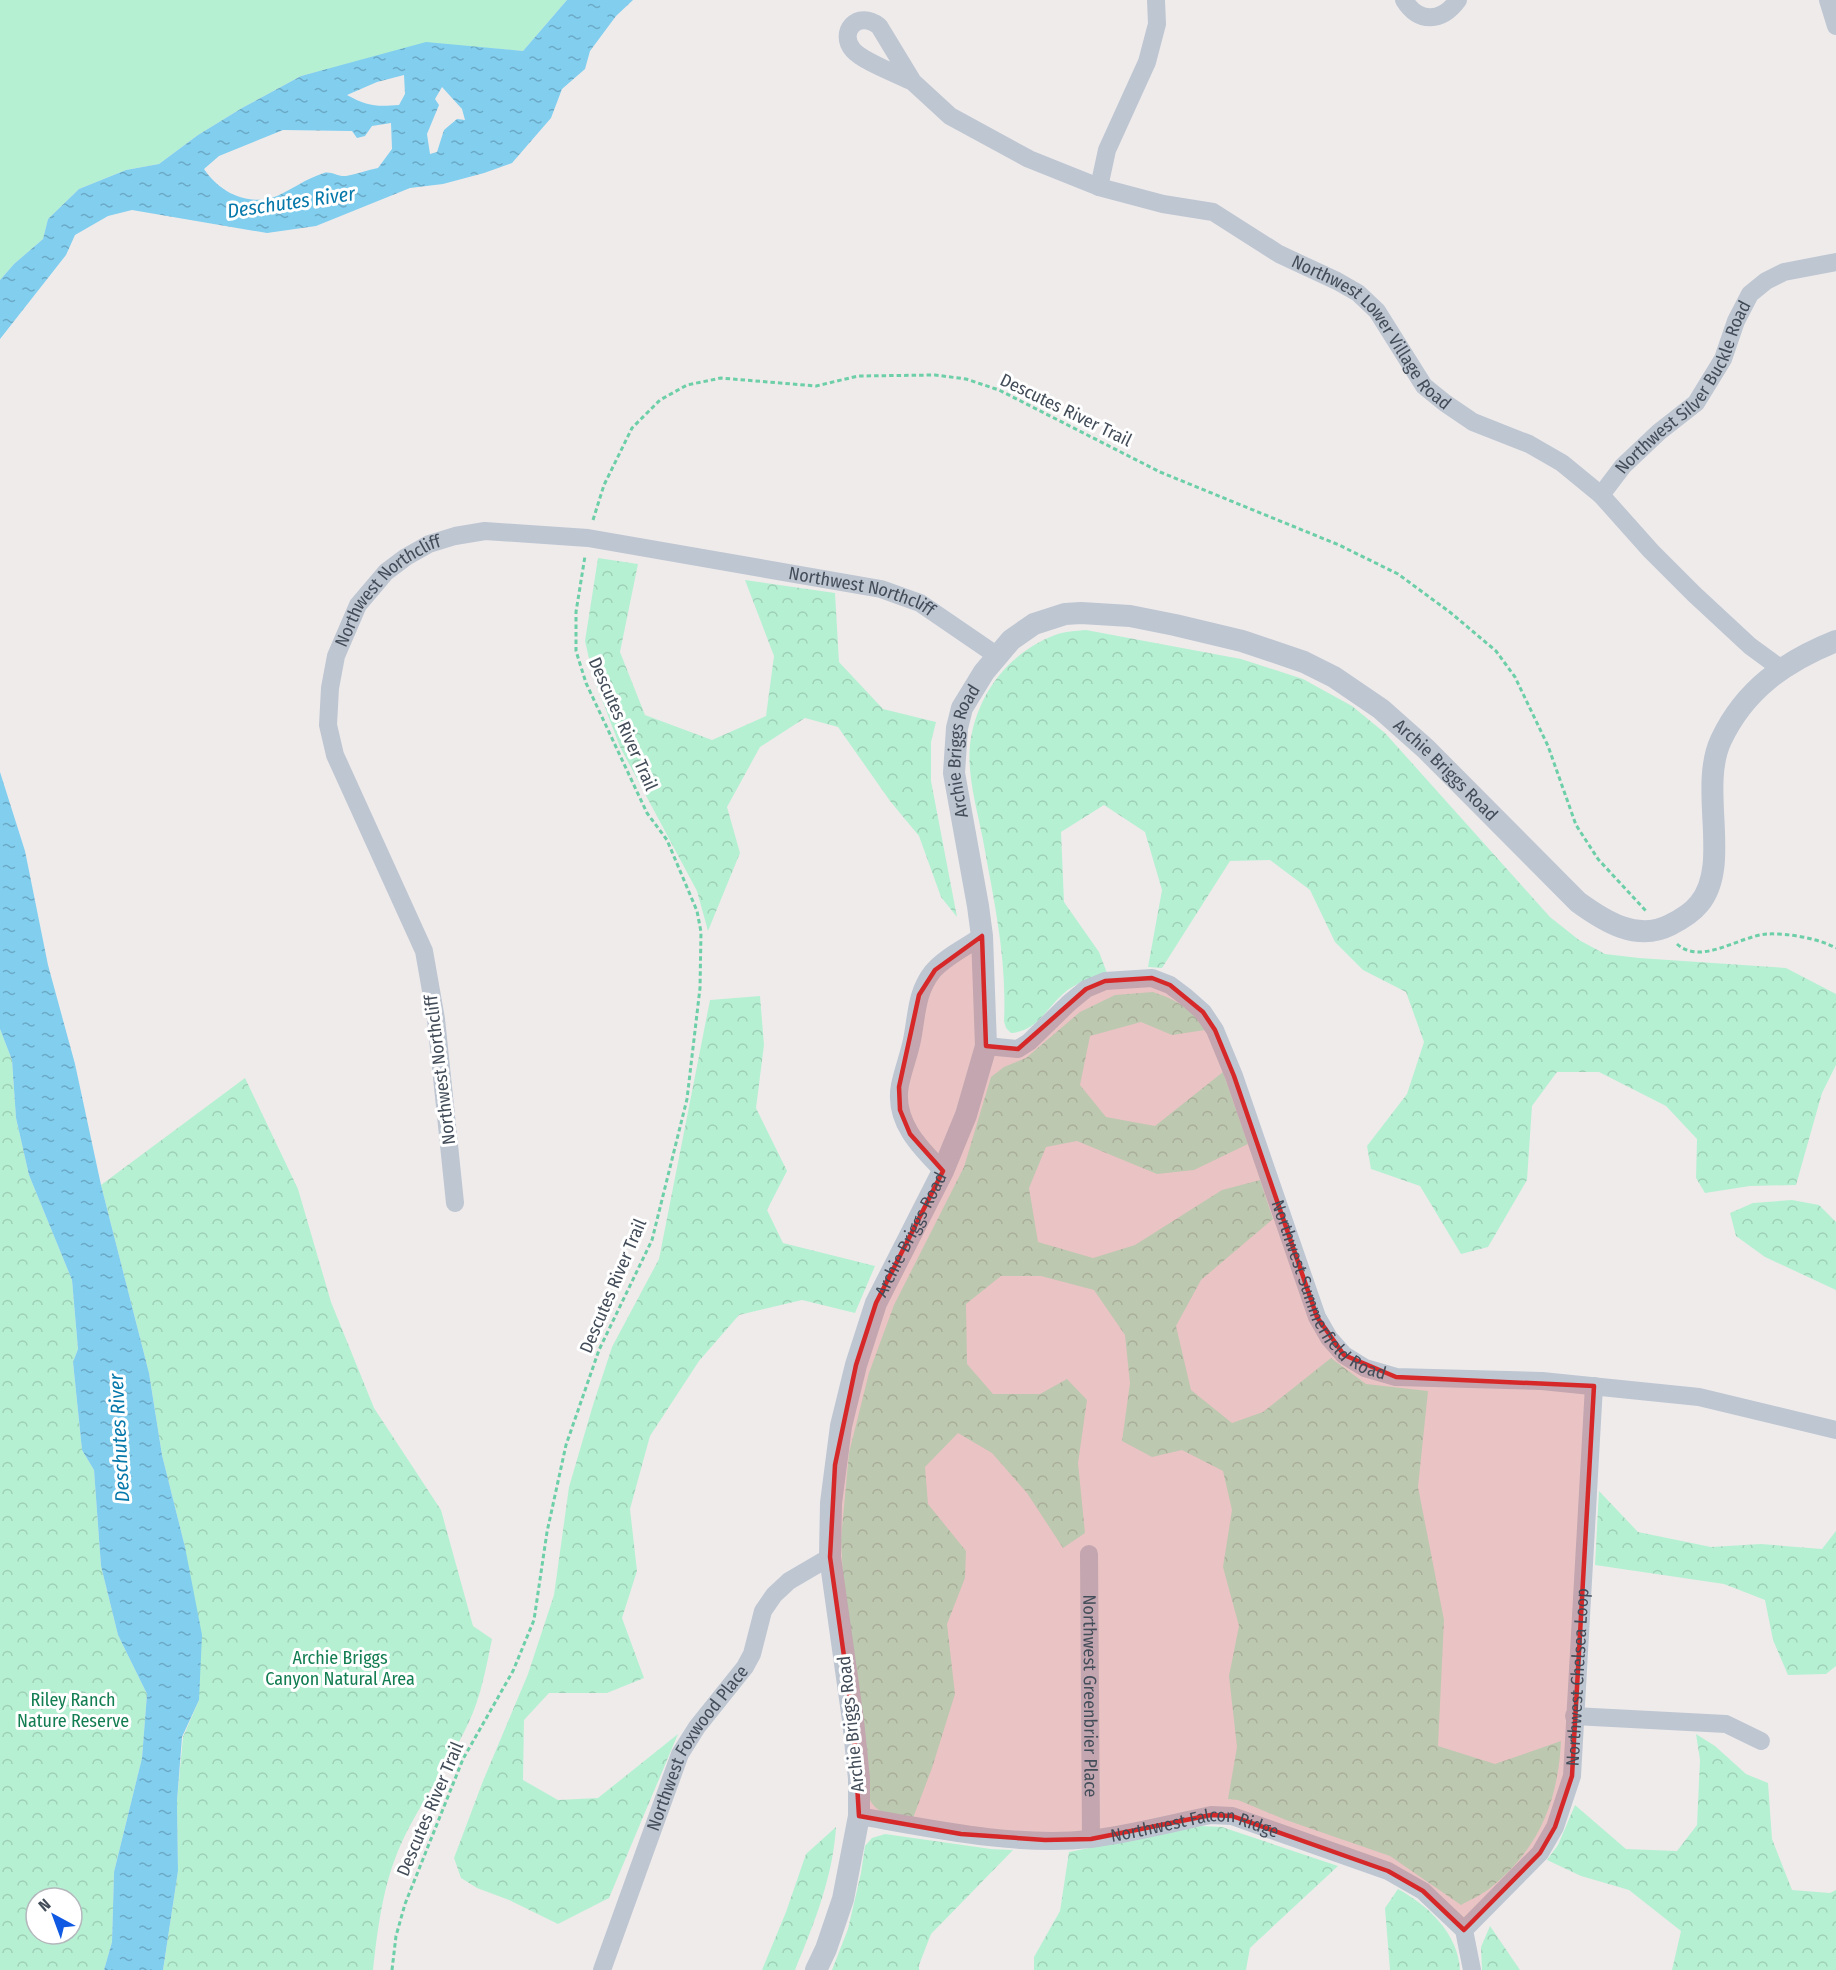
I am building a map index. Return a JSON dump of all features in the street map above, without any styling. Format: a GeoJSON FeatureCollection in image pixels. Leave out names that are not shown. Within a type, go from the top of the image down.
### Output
{"type":"FeatureCollection","features":[{"type":"Feature","properties":{"kind":"street"},"geometry":{"type":"LineString","coordinates":[[1099,187],[1107,150],[1147,62],[1157,24],[1156,0]]}},
{"type":"Feature","properties":{"kind":"street"},"geometry":{"type":"LineString","coordinates":[[1404,0],[1409,9],[1424,17],[1437,17],[1450,11],[1458,0]]}},
{"type":"Feature","properties":{"kind":"street"},"geometry":{"type":"LineString","coordinates":[[1827,0],[1836,26]]}},
{"type":"Feature","properties":{"kind":"street","name":"Northwest Lower Village Road"},"geometry":{"type":"LineString","coordinates":[[913,82],[950,116],[1029,159],[1099,187],[1163,204],[1213,212],[1279,254],[1358,293],[1377,311],[1424,386],[1473,422],[1529,444],[1562,463],[1601,495],[1651,551],[1694,594],[1750,646],[1780,669]]}},
{"type":"Feature","properties":{"kind":"street","name":"Northwest Silver Buckle Road"},"geometry":{"type":"LineString","coordinates":[[1601,495],[1623,466],[1659,432],[1696,403],[1723,359],[1736,321],[1750,294],[1766,281],[1784,272],[1836,262]]}},
{"type":"Feature","properties":{"kind":"street","name":"Northwest Northcliff"},"geometry":{"type":"LineString","coordinates":[[455,1203],[436,1019],[424,951],[335,755],[328,725],[330,687],[336,656],[358,605],[386,572],[406,556],[429,544],[455,536],[485,531],[588,538],[881,589],[920,603],[996,656]]}},
{"type":"Feature","properties":{"kind":"street","name":"Archie Briggs Road"},"geometry":{"type":"LineString","coordinates":[[816,1970],[826,1949],[843,1899],[859,1816],[859,1779],[853,1720],[830,1557],[835,1464],[856,1365],[876,1303],[943,1171],[966,1115],[986,1046],[982,936],[957,796],[954,755],[962,708],[996,656],[1011,640],[1034,624],[1065,614],[1095,612],[1130,616],[1242,641],[1304,662],[1334,677],[1381,709],[1426,749],[1549,875],[1585,908],[1618,927],[1639,932],[1662,929],[1684,918],[1700,904],[1709,886],[1714,850],[1712,771],[1721,740],[1740,708],[1780,669],[1807,653],[1836,641]]}},
{"type":"Feature","properties":{"kind":"street"},"geometry":{"type":"LineString","coordinates":[[943,1171],[910,1134],[900,1110],[899,1087],[912,1041],[919,995],[925,983],[934,970],[982,936]]}},
{"type":"Feature","properties":{"kind":"street","name":"Northwest Summerfield Road"},"geometry":{"type":"LineString","coordinates":[[986,1046],[1018,1049],[1029,1042],[1086,989],[1105,981],[1152,978],[1170,985],[1203,1012],[1215,1030],[1234,1076],[1317,1317],[1329,1338],[1344,1355],[1365,1368],[1396,1377],[1542,1381],[1699,1397],[1836,1430]]}},
{"type":"Feature","properties":{"kind":"street","name":"Northwest Chelsea Loop"},"geometry":{"type":"LineString","coordinates":[[1464,1930],[1540,1853],[1555,1827],[1572,1776],[1594,1386]]}},
{"type":"Feature","properties":{"kind":"street","name":"Northwest Greenbrier Place"},"geometry":{"type":"LineString","coordinates":[[1089,1554],[1091,1839]]}},
{"type":"Feature","properties":{"kind":"street","name":"Northwest Foxwood Place"},"geometry":{"type":"LineString","coordinates":[[602,1970],[680,1754],[696,1727],[745,1667],[752,1654],[763,1611],[774,1594],[789,1581],[830,1557]]}},
{"type":"Feature","properties":{"kind":"street"},"geometry":{"type":"LineString","coordinates":[[1574,1716],[1726,1724],[1761,1741]]}},
{"type":"Feature","properties":{"kind":"street","name":"Northwest Falcon Ridge"},"geometry":{"type":"LineString","coordinates":[[859,1816],[961,1834],[1045,1840],[1091,1839],[1211,1815],[1232,1816],[1388,1871],[1423,1892],[1464,1930]]}},
{"type":"Feature","properties":{"kind":"street"},"geometry":{"type":"LineString","coordinates":[[1464,1930],[1472,1970]]}},
{"type":"Feature","properties":{"kind":"path","name":"Descutes River Trail"},"geometry":{"type":"LineString","coordinates":[[392,1970],[396,1936],[405,1904],[463,1759],[513,1671],[534,1620],[547,1532],[566,1445],[599,1350],[652,1240],[687,1099],[700,988],[701,932],[697,911],[667,840],[647,813],[591,694],[576,651],[576,612],[588,538],[604,485],[632,428],[660,399],[687,385],[721,378],[816,386],[858,376],[935,375],[966,380],[999,390],[1160,472],[1359,555],[1398,574],[1451,613],[1496,651],[1515,677],[1548,746],[1576,825],[1598,859],[1685,951],[1700,953],[1766,934],[1798,937],[1836,948]]}},
{"type":"Feature","properties":{"kind":"highlighted area"},"geometry":{"type":"Polygon","coordinates":[[[982,936],[986,1046],[1018,1049],[1086,989],[1105,981],[1152,978],[1170,985],[1203,1012],[1215,1030],[1234,1076],[1317,1317],[1344,1355],[1396,1377],[1594,1386],[1572,1776],[1555,1827],[1540,1853],[1464,1930],[1423,1891],[1388,1871],[1232,1816],[1211,1815],[1091,1839],[1045,1840],[961,1834],[859,1816],[853,1720],[830,1557],[835,1465],[856,1365],[876,1303],[943,1171],[910,1134],[900,1110],[899,1087],[919,995],[935,970],[982,936]]]}},
{"type":"Feature","properties":{"kind":"green space"},"geometry":{"type":"Polygon","coordinates":[[[0,0],[567,0],[523,51],[475,47],[351,63],[301,76],[198,135],[159,164],[126,170],[79,189],[48,219],[43,239],[14,264],[0,280],[0,0]]]}},
{"type":"Feature","properties":{"kind":"green space"},"geometry":{"type":"Polygon","coordinates":[[[598,558],[638,564],[620,652],[645,715],[712,740],[766,716],[774,656],[745,580],[835,593],[839,662],[883,709],[936,722],[931,742],[931,781],[957,917],[941,897],[919,836],[890,801],[838,727],[805,718],[760,747],[727,807],[740,853],[708,931],[697,891],[620,747],[593,676],[585,641],[598,558]]]}},
{"type":"Feature","properties":{"kind":"green space"},"geometry":{"type":"Polygon","coordinates":[[[1086,630],[1241,659],[1303,679],[1352,706],[1385,733],[1550,917],[1579,940],[1605,954],[1786,968],[1836,994],[1836,1065],[1822,1093],[1796,1185],[1750,1186],[1705,1193],[1696,1178],[1697,1139],[1666,1106],[1599,1072],[1557,1072],[1532,1106],[1527,1180],[1488,1247],[1461,1254],[1420,1186],[1371,1169],[1367,1146],[1407,1094],[1424,1042],[1406,992],[1363,970],[1335,942],[1310,890],[1270,860],[1230,861],[1162,968],[1148,967],[1162,890],[1145,832],[1104,805],[1061,832],[1064,902],[1099,952],[1107,973],[1073,987],[1063,994],[1034,1024],[1011,1033],[1004,1021],[1004,975],[999,930],[971,781],[969,757],[973,727],[987,693],[1009,665],[1038,643],[1055,635],[1086,630]]]}},
{"type":"Feature","properties":{"kind":"green space"},"geometry":{"type":"Polygon","coordinates":[[[1153,992],[1189,1010],[1205,1030],[1172,1035],[1141,1022],[1090,1036],[1080,1085],[1106,1117],[1155,1126],[1223,1072],[1248,1144],[1194,1170],[1157,1174],[1077,1141],[1046,1147],[1029,1188],[1038,1242],[1093,1258],[1135,1245],[1222,1190],[1260,1180],[1273,1219],[1201,1280],[1176,1326],[1191,1390],[1232,1423],[1263,1412],[1331,1358],[1366,1384],[1428,1391],[1418,1487],[1444,1620],[1438,1746],[1495,1764],[1561,1741],[1559,1764],[1550,1805],[1533,1841],[1506,1874],[1486,1891],[1461,1905],[1390,1856],[1286,1820],[1238,1800],[1228,1799],[1237,1747],[1229,1676],[1239,1626],[1223,1567],[1232,1510],[1223,1471],[1182,1450],[1152,1457],[1122,1441],[1130,1383],[1125,1335],[1094,1290],[1041,1276],[1001,1276],[966,1304],[967,1364],[993,1394],[1040,1394],[1067,1379],[1087,1400],[1078,1463],[1085,1533],[1063,1548],[1027,1493],[992,1453],[958,1433],[925,1467],[928,1504],[966,1551],[965,1578],[947,1624],[955,1694],[932,1768],[913,1818],[883,1813],[870,1800],[844,1599],[841,1539],[849,1453],[869,1373],[894,1305],[964,1167],[991,1077],[1004,1067],[1026,1058],[1080,1012],[1115,995],[1153,992]]]}},
{"type":"Feature","properties":{"kind":"green space"},"geometry":{"type":"Polygon","coordinates":[[[760,996],[764,1045],[756,1108],[787,1171],[767,1210],[783,1243],[875,1266],[855,1313],[802,1300],[739,1315],[699,1361],[650,1436],[630,1509],[637,1571],[622,1618],[644,1678],[607,1693],[549,1693],[524,1720],[523,1780],[558,1800],[598,1798],[678,1734],[609,1898],[558,1924],[509,1900],[477,1888],[461,1878],[454,1858],[483,1781],[528,1674],[554,1595],[569,1487],[612,1347],[659,1259],[710,1000],[760,996]]]}},
{"type":"Feature","properties":{"kind":"green space","name":"Riley Ranch Nature Reserve"},"geometry":{"type":"Polygon","coordinates":[[[0,1029],[12,1060],[16,1118],[29,1175],[72,1280],[78,1349],[73,1362],[82,1450],[94,1470],[101,1566],[118,1635],[147,1694],[142,1758],[114,1872],[112,1942],[104,1970],[0,1970],[0,1029]]]}},
{"type":"Feature","properties":{"kind":"green space","name":"Archie Briggs Canyon Natural Area"},"geometry":{"type":"Polygon","coordinates":[[[245,1078],[298,1189],[331,1302],[374,1408],[441,1510],[473,1626],[492,1639],[483,1682],[473,1714],[409,1828],[395,1859],[382,1906],[373,1970],[163,1970],[178,1871],[177,1801],[183,1737],[199,1700],[185,1547],[162,1455],[149,1373],[101,1185],[245,1078]]]}},
{"type":"Feature","properties":{"kind":"green space"},"geometry":{"type":"Polygon","coordinates":[[[1792,1200],[1819,1205],[1836,1222],[1836,1290],[1765,1257],[1736,1236],[1730,1213],[1753,1203],[1792,1200]]]}},
{"type":"Feature","properties":{"kind":"green space"},"geometry":{"type":"Polygon","coordinates":[[[1599,1491],[1638,1532],[1711,1547],[1761,1544],[1822,1549],[1836,1531],[1836,1666],[1826,1674],[1788,1675],[1773,1640],[1765,1600],[1724,1584],[1595,1565],[1599,1491]]]}},
{"type":"Feature","properties":{"kind":"green space"},"geometry":{"type":"Polygon","coordinates":[[[1696,1734],[1715,1746],[1746,1774],[1768,1783],[1772,1839],[1792,1890],[1830,1893],[1836,1890],[1836,1970],[1672,1970],[1681,1931],[1629,1890],[1581,1876],[1547,1860],[1558,1845],[1575,1805],[1626,1849],[1677,1851],[1697,1825],[1700,1760],[1696,1734]]]}},
{"type":"Feature","properties":{"kind":"green space"},"geometry":{"type":"Polygon","coordinates":[[[1201,1826],[1222,1827],[1338,1866],[1250,1948],[1246,1970],[1034,1970],[1034,1957],[1060,1911],[1069,1852],[1201,1826]]]}},
{"type":"Feature","properties":{"kind":"green space"},"geometry":{"type":"Polygon","coordinates":[[[836,1827],[827,1882],[816,1918],[795,1970],[762,1970],[786,1912],[806,1854],[836,1827]]]}},
{"type":"Feature","properties":{"kind":"green space"},"geometry":{"type":"Polygon","coordinates":[[[885,1834],[1013,1850],[931,1934],[919,1970],[832,1970],[848,1929],[865,1846],[872,1838],[885,1834]]]}},
{"type":"Feature","properties":{"kind":"green space"},"geometry":{"type":"Polygon","coordinates":[[[1398,1889],[1440,1922],[1454,1945],[1460,1970],[1390,1970],[1385,1908],[1398,1889]]]}},
{"type":"Feature","properties":{"kind":"green space"},"geometry":{"type":"Polygon","coordinates":[[[1490,1926],[1520,1970],[1482,1970],[1481,1947],[1490,1926]]]}},
{"type":"Feature","properties":{"kind":"water","name":"Deschutes River"},"geometry":{"type":"Polygon","coordinates":[[[567,0],[633,0],[616,16],[590,51],[585,69],[562,89],[551,118],[512,163],[443,184],[410,188],[316,226],[267,233],[132,210],[108,216],[75,235],[66,255],[0,339],[0,280],[14,264],[43,239],[48,219],[79,189],[126,170],[159,164],[198,135],[301,76],[426,42],[523,51],[567,0]],[[404,75],[377,82],[347,95],[372,105],[399,105],[405,94],[404,75]],[[442,87],[435,99],[439,105],[427,134],[430,154],[437,152],[444,130],[457,119],[465,120],[462,109],[442,87]],[[391,123],[372,126],[365,136],[357,138],[352,131],[283,130],[219,156],[204,169],[218,185],[236,196],[256,200],[266,199],[324,173],[346,176],[378,168],[392,149],[391,123]]]}},
{"type":"Feature","properties":{"kind":"water","name":"Deschutes River"},"geometry":{"type":"Polygon","coordinates":[[[0,772],[25,851],[48,965],[75,1064],[101,1185],[149,1373],[162,1455],[185,1547],[202,1635],[199,1700],[182,1737],[177,1801],[178,1871],[163,1970],[104,1970],[112,1942],[114,1872],[142,1758],[147,1694],[118,1635],[101,1566],[94,1470],[82,1450],[73,1362],[78,1349],[72,1280],[29,1175],[16,1118],[12,1060],[0,1029],[0,772]]]}}]}
